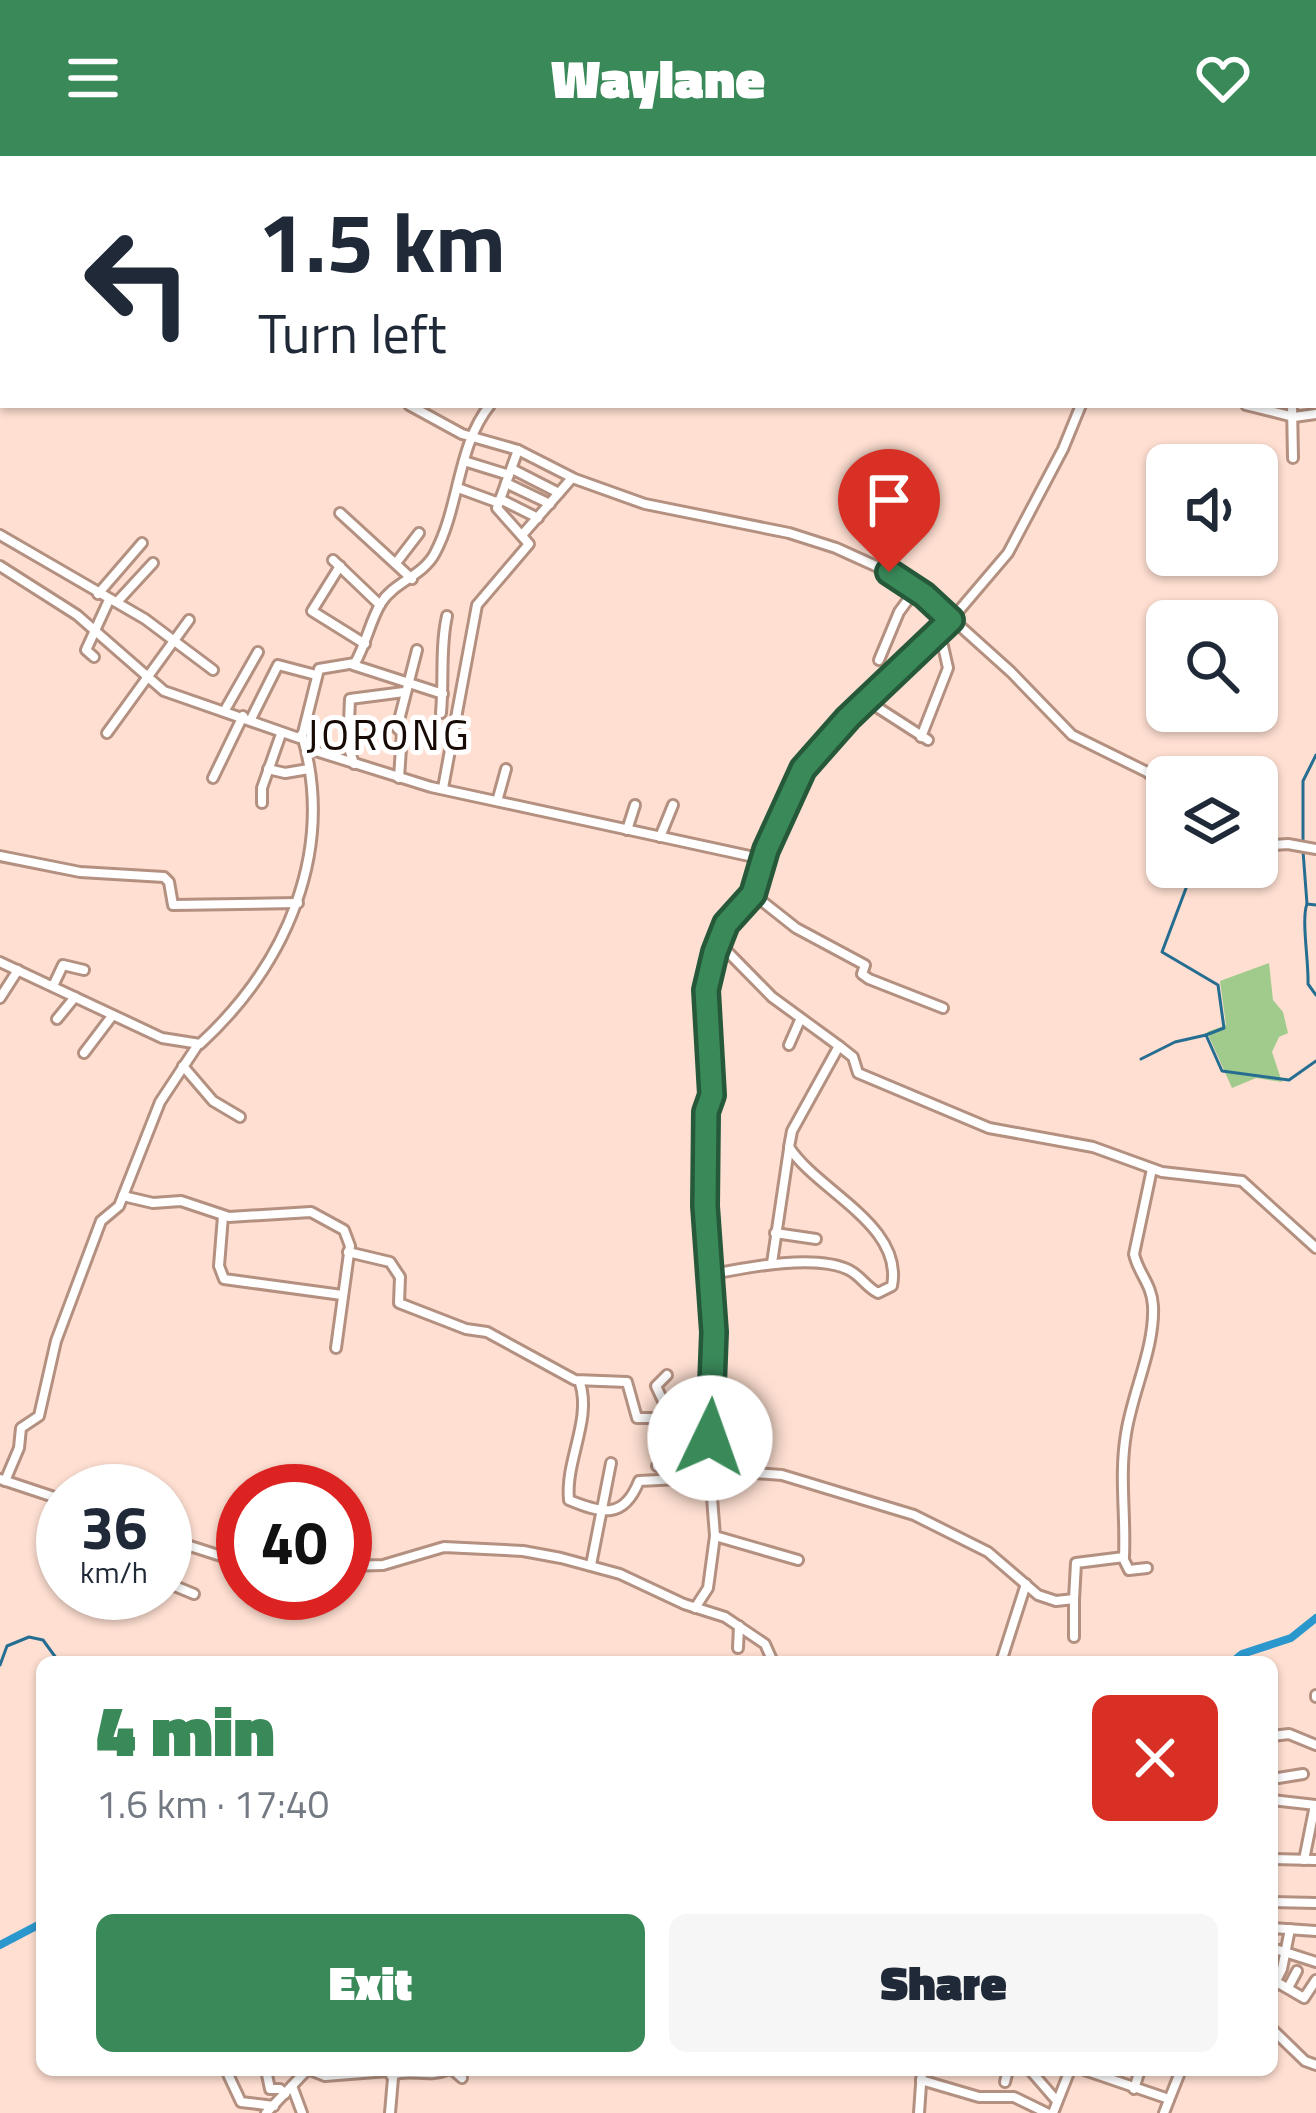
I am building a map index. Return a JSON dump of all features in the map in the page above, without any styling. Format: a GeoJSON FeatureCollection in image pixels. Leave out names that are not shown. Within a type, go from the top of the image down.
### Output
{"type":"FeatureCollection","features":[{"type":"Feature","properties":{"kind":"street"},"geometry":{"type":"LineString","coordinates":[[415,408],[471,437],[518,450],[572,478],[669,512],[723,518],[817,541],[869,562],[916,589],[1011,672],[1072,735],[1146,772]]}},
{"type":"Feature","properties":{"kind":"street"},"geometry":{"type":"LineString","coordinates":[[352,664],[380,605],[435,552],[471,437],[488,408]]}},
{"type":"Feature","properties":{"kind":"street"},"geometry":{"type":"LineString","coordinates":[[695,1608],[709,1586],[715,1536],[706,1117],[712,1095],[706,990],[718,942],[726,924],[753,894],[799,775],[866,700],[951,620],[1012,548],[1080,408]]}},
{"type":"Feature","properties":{"kind":"street"},"geometry":{"type":"LineString","coordinates":[[1259,408],[1294,417],[1316,414]]}},
{"type":"Feature","properties":{"kind":"street"},"geometry":{"type":"LineString","coordinates":[[1292,408],[1293,458]]}},
{"type":"Feature","properties":{"kind":"street"},"geometry":{"type":"LineString","coordinates":[[443,788],[477,605],[529,544],[498,510],[518,450]]}},
{"type":"Feature","properties":{"kind":"street"},"geometry":{"type":"LineString","coordinates":[[464,461],[559,494]]}},
{"type":"Feature","properties":{"kind":"street"},"geometry":{"type":"LineString","coordinates":[[509,476],[550,505]]}},
{"type":"Feature","properties":{"kind":"street"},"geometry":{"type":"LineString","coordinates":[[524,534],[572,478]]}},
{"type":"Feature","properties":{"kind":"street"},"geometry":{"type":"LineString","coordinates":[[458,488],[538,518]]}},
{"type":"Feature","properties":{"kind":"street"},"geometry":{"type":"LineString","coordinates":[[340,513],[412,579]]}},
{"type":"Feature","properties":{"kind":"street"},"geometry":{"type":"LineString","coordinates":[[396,563],[419,533]]}},
{"type":"Feature","properties":{"kind":"street"},"geometry":{"type":"LineString","coordinates":[[0,535],[113,601],[213,670]]}},
{"type":"Feature","properties":{"kind":"street"},"geometry":{"type":"LineString","coordinates":[[98,594],[142,543]]}},
{"type":"Feature","properties":{"kind":"street"},"geometry":{"type":"LineString","coordinates":[[94,656],[86,650],[113,601],[153,563]]}},
{"type":"Feature","properties":{"kind":"street"},"geometry":{"type":"LineString","coordinates":[[365,644],[312,611],[337,563],[380,605]]}},
{"type":"Feature","properties":{"kind":"street"},"geometry":{"type":"LineString","coordinates":[[0,566],[97,632],[164,691],[281,734],[302,735]]}},
{"type":"Feature","properties":{"kind":"street"},"geometry":{"type":"LineString","coordinates":[[879,660],[898,614],[916,589]]}},
{"type":"Feature","properties":{"kind":"street"},"geometry":{"type":"LineString","coordinates":[[441,713],[447,616]]}},
{"type":"Feature","properties":{"kind":"street"},"geometry":{"type":"LineString","coordinates":[[106,733],[189,620]]}},
{"type":"Feature","properties":{"kind":"street"},"geometry":{"type":"LineString","coordinates":[[866,700],[925,738],[948,668],[944,646],[935,635]]}},
{"type":"Feature","properties":{"kind":"street"},"geometry":{"type":"LineString","coordinates":[[399,778],[401,732],[397,728],[417,650]]}},
{"type":"Feature","properties":{"kind":"street"},"geometry":{"type":"LineString","coordinates":[[225,710],[258,652]]}},
{"type":"Feature","properties":{"kind":"street"},"geometry":{"type":"LineString","coordinates":[[36,1492],[2,1480],[20,1448],[21,1428],[39,1416],[56,1341],[101,1221],[119,1206],[160,1102],[198,1045],[243,1001],[306,880],[314,825],[302,735],[316,676],[323,665],[352,664],[405,688],[443,694]]}},
{"type":"Feature","properties":{"kind":"street"},"geometry":{"type":"LineString","coordinates":[[213,778],[276,666],[316,676]]}},
{"type":"Feature","properties":{"kind":"street"},"geometry":{"type":"LineString","coordinates":[[354,765],[348,745],[350,699],[405,688]]}},
{"type":"Feature","properties":{"kind":"street"},"geometry":{"type":"LineString","coordinates":[[262,802],[281,734]]}},
{"type":"Feature","properties":{"kind":"street"},"geometry":{"type":"LineString","coordinates":[[306,748],[399,778],[764,859]]}},
{"type":"Feature","properties":{"kind":"street"},"geometry":{"type":"LineString","coordinates":[[268,769],[285,773],[309,769]]}},
{"type":"Feature","properties":{"kind":"street"},"geometry":{"type":"LineString","coordinates":[[498,798],[506,769]]}},
{"type":"Feature","properties":{"kind":"street"},"geometry":{"type":"LineString","coordinates":[[628,830],[635,805]]}},
{"type":"Feature","properties":{"kind":"street"},"geometry":{"type":"LineString","coordinates":[[660,837],[673,805]]}},
{"type":"Feature","properties":{"kind":"street"},"geometry":{"type":"LineString","coordinates":[[1278,846],[1316,849]]}},
{"type":"Feature","properties":{"kind":"street"},"geometry":{"type":"LineString","coordinates":[[0,856],[80,872],[164,877],[173,905],[298,903]]}},
{"type":"Feature","properties":{"kind":"street"},"geometry":{"type":"LineString","coordinates":[[753,894],[814,940],[866,965],[862,973],[869,979],[943,1008]]}},
{"type":"Feature","properties":{"kind":"street"},"geometry":{"type":"LineString","coordinates":[[718,942],[800,1020],[850,1053],[859,1073],[977,1124],[1093,1148],[1152,1169],[1242,1180],[1316,1248]]}},
{"type":"Feature","properties":{"kind":"street"},"geometry":{"type":"LineString","coordinates":[[0,962],[162,1038],[198,1045]]}},
{"type":"Feature","properties":{"kind":"street"},"geometry":{"type":"LineString","coordinates":[[53,986],[63,965],[84,970]]}},
{"type":"Feature","properties":{"kind":"street"},"geometry":{"type":"LineString","coordinates":[[0,998],[18,970]]}},
{"type":"Feature","properties":{"kind":"street"},"geometry":{"type":"LineString","coordinates":[[57,1019],[75,996]]}},
{"type":"Feature","properties":{"kind":"street"},"geometry":{"type":"LineString","coordinates":[[84,1053],[112,1015]]}},
{"type":"Feature","properties":{"kind":"street"},"geometry":{"type":"LineString","coordinates":[[789,1045],[800,1020]]}},
{"type":"Feature","properties":{"kind":"street"},"geometry":{"type":"LineString","coordinates":[[772,1263],[792,1131],[839,1046]]}},
{"type":"Feature","properties":{"kind":"street"},"geometry":{"type":"LineString","coordinates":[[183,1066],[213,1100],[240,1118]]}},
{"type":"Feature","properties":{"kind":"street"},"geometry":{"type":"LineString","coordinates":[[708,1275],[772,1263],[843,1267],[878,1293],[893,1281],[891,1257],[884,1244],[856,1209],[809,1173],[789,1148]]}},
{"type":"Feature","properties":{"kind":"street"},"geometry":{"type":"LineString","coordinates":[[1147,1568],[1130,1570],[1123,1558],[1126,1516],[1121,1491],[1124,1442],[1154,1314],[1150,1285],[1134,1254],[1152,1169]]}},
{"type":"Feature","properties":{"kind":"street"},"geometry":{"type":"LineString","coordinates":[[122,1196],[153,1203],[177,1200],[223,1216],[315,1213],[346,1232],[350,1242],[336,1348]]}},
{"type":"Feature","properties":{"kind":"street"},"geometry":{"type":"LineString","coordinates":[[223,1216],[218,1266],[224,1279],[342,1295]]}},
{"type":"Feature","properties":{"kind":"street"},"geometry":{"type":"LineString","coordinates":[[775,1233],[815,1239]]}},
{"type":"Feature","properties":{"kind":"street"},"geometry":{"type":"LineString","coordinates":[[348,1252],[390,1262],[400,1276],[399,1304],[487,1332],[580,1382],[627,1382],[634,1416],[711,1418]]}},
{"type":"Feature","properties":{"kind":"street"},"geometry":{"type":"LineString","coordinates":[[667,1375],[656,1386],[670,1417]]}},
{"type":"Feature","properties":{"kind":"street"},"geometry":{"type":"LineString","coordinates":[[580,1382],[585,1403],[575,1437],[568,1498],[603,1509],[625,1506],[641,1480],[680,1479],[684,1467]]}},
{"type":"Feature","properties":{"kind":"street"},"geometry":{"type":"LineString","coordinates":[[692,1440],[710,1438]]}},
{"type":"Feature","properties":{"kind":"street"},"geometry":{"type":"LineString","coordinates":[[591,1565],[611,1463]]}},
{"type":"Feature","properties":{"kind":"street"},"geometry":{"type":"LineString","coordinates":[[657,1466],[788,1476],[922,1518],[988,1552],[1046,1599],[1074,1599]]}},
{"type":"Feature","properties":{"kind":"street"},"geometry":{"type":"LineString","coordinates":[[715,1536],[797,1560]]}},
{"type":"Feature","properties":{"kind":"street"},"geometry":{"type":"LineString","coordinates":[[372,1565],[444,1547],[535,1553],[591,1565],[715,1612],[767,1646],[770,1656]]}},
{"type":"Feature","properties":{"kind":"street"},"geometry":{"type":"LineString","coordinates":[[1074,1636],[1076,1563],[1123,1558]]}},
{"type":"Feature","properties":{"kind":"street"},"geometry":{"type":"LineString","coordinates":[[1003,1656],[1026,1582]]}},
{"type":"Feature","properties":{"kind":"street"},"geometry":{"type":"LineString","coordinates":[[738,1648],[739,1626]]}},
{"type":"Feature","properties":{"kind":"street"},"geometry":{"type":"LineString","coordinates":[[1278,1735],[1289,1734],[1316,1744]]}},
{"type":"Feature","properties":{"kind":"street"},"geometry":{"type":"LineString","coordinates":[[1278,1778],[1303,1774]]}},
{"type":"Feature","properties":{"kind":"street"},"geometry":{"type":"LineString","coordinates":[[1278,1801],[1315,1805],[1304,1860]]}},
{"type":"Feature","properties":{"kind":"street"},"geometry":{"type":"LineString","coordinates":[[1278,1858],[1316,1860]]}},
{"type":"Feature","properties":{"kind":"street"},"geometry":{"type":"LineString","coordinates":[[1278,1902],[1316,1903]]}},
{"type":"Feature","properties":{"kind":"street"},"geometry":{"type":"LineString","coordinates":[[1278,1928],[1316,1931]]}},
{"type":"Feature","properties":{"kind":"street"},"geometry":{"type":"LineString","coordinates":[[1278,1972],[1290,1929]]}},
{"type":"Feature","properties":{"kind":"street"},"geometry":{"type":"LineString","coordinates":[[1278,1951],[1315,1959]]}},
{"type":"Feature","properties":{"kind":"street"},"geometry":{"type":"LineString","coordinates":[[1288,1988],[1297,1972]]}},
{"type":"Feature","properties":{"kind":"street"},"geometry":{"type":"LineString","coordinates":[[1278,1985],[1305,1997],[1315,1985]]}},
{"type":"Feature","properties":{"kind":"street"},"geometry":{"type":"LineString","coordinates":[[1278,2036],[1316,2065]]}},
{"type":"Feature","properties":{"kind":"street"},"geometry":{"type":"LineString","coordinates":[[229,2076],[241,2102],[270,2109],[303,2076]]}},
{"type":"Feature","properties":{"kind":"street"},"geometry":{"type":"LineString","coordinates":[[267,2076],[270,2089],[288,2090]]}},
{"type":"Feature","properties":{"kind":"street"},"geometry":{"type":"LineString","coordinates":[[390,2113],[392,2076]]}},
{"type":"Feature","properties":{"kind":"street"},"geometry":{"type":"LineString","coordinates":[[920,2113],[921,2076]]}},
{"type":"Feature","properties":{"kind":"street"},"geometry":{"type":"LineString","coordinates":[[924,2076],[980,2097],[1014,2097],[1050,2113],[1067,2076]]}},
{"type":"Feature","properties":{"kind":"street"},"geometry":{"type":"LineString","coordinates":[[1005,2082],[1006,2076]]}},
{"type":"Feature","properties":{"kind":"street"},"geometry":{"type":"LineString","coordinates":[[1035,2076],[1056,2102]]}},
{"type":"Feature","properties":{"kind":"street"},"geometry":{"type":"LineString","coordinates":[[1100,2076],[1169,2101]]}},
{"type":"Feature","properties":{"kind":"street"},"geometry":{"type":"LineString","coordinates":[[1134,2089],[1138,2076]]}},
{"type":"Feature","properties":{"kind":"street"},"geometry":{"type":"LineString","coordinates":[[1164,2113],[1179,2076]]}},
{"type":"Feature","properties":{"kind":"street"},"geometry":{"type":"LineString","coordinates":[[288,2090],[302,2113]]}},
{"type":"Feature","properties":{"kind":"green space"},"geometry":{"type":"Polygon","coordinates":[[[1269,963],[1273,1000],[1283,1012],[1288,1033],[1279,1037],[1272,1052],[1282,1082],[1256,1078],[1232,1088],[1207,1032],[1226,1025],[1220,981],[1269,963]]]}},
{"type":"Feature","properties":{"kind":"waterway"},"geometry":{"type":"LineString","coordinates":[[1303,843],[1303,781],[1316,755]]}},
{"type":"Feature","properties":{"kind":"waterway"},"geometry":{"type":"LineString","coordinates":[[1303,851],[1307,904],[1316,905]]}},
{"type":"Feature","properties":{"kind":"waterway"},"geometry":{"type":"LineString","coordinates":[[1186,888],[1162,952],[1218,985],[1224,1028],[1206,1035]]}},
{"type":"Feature","properties":{"kind":"waterway"},"geometry":{"type":"LineString","coordinates":[[1307,904],[1308,984],[1316,995]]}},
{"type":"Feature","properties":{"kind":"waterway"},"geometry":{"type":"LineString","coordinates":[[1141,1059],[1175,1042],[1206,1035],[1222,1071],[1289,1080],[1316,1061]]}},
{"type":"Feature","properties":{"kind":"waterway"},"geometry":{"type":"LineString","coordinates":[[1240,1656],[1291,1638],[1316,1618]]}},
{"type":"Feature","properties":{"kind":"waterway"},"geometry":{"type":"LineString","coordinates":[[0,1665],[7,1646],[29,1637],[43,1640],[55,1656]]}},
{"type":"Feature","properties":{"kind":"waterway"},"geometry":{"type":"LineString","coordinates":[[0,1945],[36,1926]]}},
{"type":"Feature","properties":{"kind":"district","name":"JORONG"},"geometry":{"type":"Point","coordinates":[389,734]}},
{"type":"Feature","properties":{"kind":"route"},"geometry":{"type":"LineString","coordinates":[[710,1438],[714,1332],[705,1224],[706,1117],[712,1098],[707,980],[726,924],[753,894],[766,850],[803,769],[848,718],[951,620],[889,572]]}}]}
